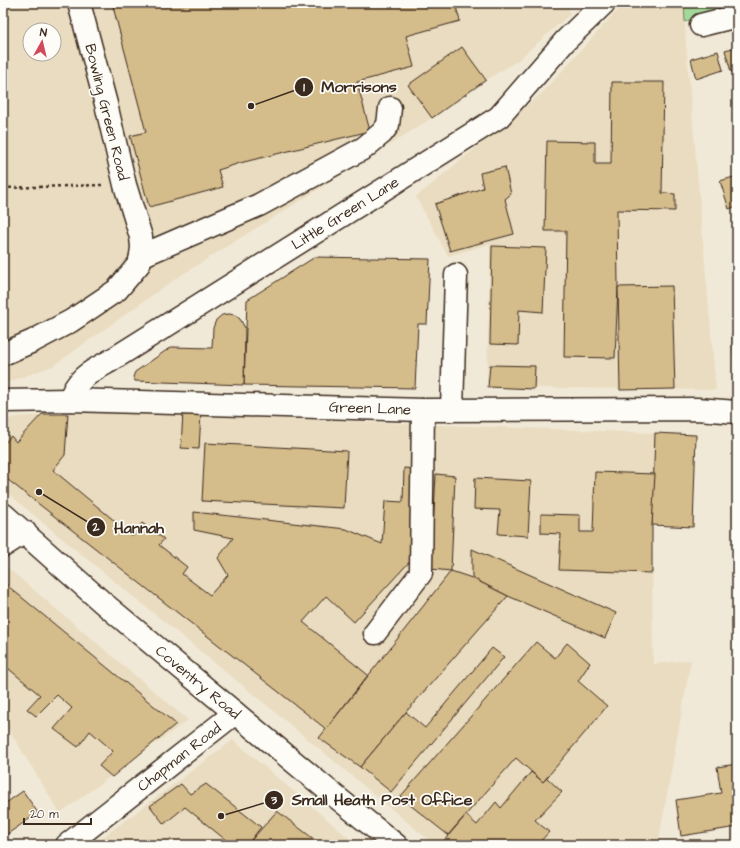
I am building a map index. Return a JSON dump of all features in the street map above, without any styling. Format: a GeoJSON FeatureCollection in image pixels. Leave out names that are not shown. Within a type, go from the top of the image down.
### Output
{"type":"FeatureCollection","features":[{"type":"Feature","properties":{"kind":"street","name":"Bowling Green Road"},"geometry":{"type":"LineString","coordinates":[[78,3],[106,104],[125,184],[141,237],[141,256]]}},
{"type":"Feature","properties":{"kind":"street","name":"Little Green Lane"},"geometry":{"type":"LineString","coordinates":[[70,400],[73,389],[87,374],[499,118],[565,42],[604,3]]}},
{"type":"Feature","properties":{"kind":"street"},"geometry":{"type":"LineString","coordinates":[[701,25],[737,16]]}},
{"type":"Feature","properties":{"kind":"street"},"geometry":{"type":"LineString","coordinates":[[3,354],[33,341],[71,321],[117,290],[139,264],[141,256],[259,205],[364,148],[382,133],[388,125],[390,108]]}},
{"type":"Feature","properties":{"kind":"street"},"geometry":{"type":"LineString","coordinates":[[452,409],[456,275]]}},
{"type":"Feature","properties":{"kind":"street","name":"Green Lane"},"geometry":{"type":"LineString","coordinates":[[3,401],[70,400],[423,410],[697,409],[737,412]]}},
{"type":"Feature","properties":{"kind":"street"},"geometry":{"type":"LineString","coordinates":[[376,632],[422,573],[423,410]]}},
{"type":"Feature","properties":{"kind":"street","name":"Coventry Road"},"geometry":{"type":"LineString","coordinates":[[3,514],[102,602],[396,845]]}},
{"type":"Feature","properties":{"kind":"street"},"geometry":{"type":"LineString","coordinates":[[3,546],[25,532]]}},
{"type":"Feature","properties":{"kind":"street","name":"Chapman Road"},"geometry":{"type":"LineString","coordinates":[[67,845],[235,713]]}},
{"type":"Feature","properties":{"kind":"path"},"geometry":{"type":"LineString","coordinates":[[3,188],[125,184]]}},
{"type":"Feature","properties":{"kind":"shaded area"},"geometry":{"type":"Polygon","coordinates":[[[3,3],[568,3],[570,14],[517,61],[486,80],[432,118],[175,279],[53,366],[3,384],[3,3]]]}},
{"type":"Feature","properties":{"kind":"shaded area"},"geometry":{"type":"Polygon","coordinates":[[[624,3],[684,3],[686,44],[716,390],[487,387],[490,244],[448,256],[416,197],[541,94],[624,3]]]}},
{"type":"Feature","properties":{"kind":"shaded area"},"geometry":{"type":"Polygon","coordinates":[[[96,412],[655,433],[655,474],[652,525],[653,664],[691,660],[658,845],[435,845],[3,489],[3,421],[15,417],[96,412]]]}},
{"type":"Feature","properties":{"kind":"shaded area"},"geometry":{"type":"Polygon","coordinates":[[[3,564],[188,720],[60,813],[3,720],[3,564]]]}},
{"type":"Feature","properties":{"kind":"shaded area"},"geometry":{"type":"Polygon","coordinates":[[[233,740],[357,845],[98,845],[95,843],[233,740]]]}},
{"type":"Feature","properties":{"kind":"green space"},"geometry":{"type":"Polygon","coordinates":[[[684,3],[730,3],[685,22],[684,3]]]}},
{"type":"Feature","properties":{"kind":"building"},"geometry":{"type":"Polygon","coordinates":[[[112,3],[455,3],[460,21],[406,36],[414,67],[357,82],[370,131],[240,163],[218,170],[223,187],[149,207],[130,136],[146,132],[112,3]]]}},
{"type":"Feature","properties":{"kind":"building"},"geometry":{"type":"Polygon","coordinates":[[[462,47],[486,80],[432,118],[408,85],[462,47]]]}},
{"type":"Feature","properties":{"kind":"building"},"geometry":{"type":"Polygon","coordinates":[[[737,47],[737,70],[731,72],[725,50],[737,47]]]}},
{"type":"Feature","properties":{"kind":"building"},"geometry":{"type":"Polygon","coordinates":[[[718,51],[723,70],[696,79],[691,59],[718,51]]]}},
{"type":"Feature","properties":{"kind":"building"},"geometry":{"type":"Polygon","coordinates":[[[612,82],[664,82],[662,193],[675,194],[675,211],[617,210],[618,287],[615,358],[564,357],[566,231],[545,231],[547,141],[595,142],[595,164],[611,164],[612,82]]]}},
{"type":"Feature","properties":{"kind":"building"},"geometry":{"type":"Polygon","coordinates":[[[505,167],[511,194],[505,199],[514,234],[450,251],[435,204],[483,188],[480,173],[505,167]]]}},
{"type":"Feature","properties":{"kind":"building"},"geometry":{"type":"Polygon","coordinates":[[[737,176],[737,206],[729,209],[720,181],[737,176]]]}},
{"type":"Feature","properties":{"kind":"building"},"geometry":{"type":"Polygon","coordinates":[[[492,246],[546,248],[543,312],[519,310],[518,345],[490,344],[492,246]]]}},
{"type":"Feature","properties":{"kind":"building"},"geometry":{"type":"Polygon","coordinates":[[[315,257],[430,259],[427,324],[418,324],[415,388],[244,385],[247,300],[315,257]]]}},
{"type":"Feature","properties":{"kind":"building"},"geometry":{"type":"Polygon","coordinates":[[[672,286],[675,389],[620,390],[618,287],[672,286]]]}},
{"type":"Feature","properties":{"kind":"building"},"geometry":{"type":"Polygon","coordinates":[[[222,315],[235,315],[240,319],[245,328],[244,385],[135,381],[133,377],[135,372],[171,347],[212,348],[213,328],[216,320],[222,315]]]}},
{"type":"Feature","properties":{"kind":"building"},"geometry":{"type":"Polygon","coordinates":[[[732,333],[737,333],[737,355],[734,355],[732,333]]]}},
{"type":"Feature","properties":{"kind":"building"},"geometry":{"type":"Polygon","coordinates":[[[490,365],[535,366],[534,389],[488,387],[490,365]]]}},
{"type":"Feature","properties":{"kind":"building"},"geometry":{"type":"Polygon","coordinates":[[[183,412],[201,413],[199,449],[181,448],[183,412]]]}},
{"type":"Feature","properties":{"kind":"building"},"geometry":{"type":"Polygon","coordinates":[[[42,414],[68,414],[65,455],[53,470],[133,536],[142,523],[164,539],[159,545],[187,567],[182,574],[210,595],[228,575],[218,558],[233,538],[194,530],[194,512],[346,529],[382,544],[385,501],[403,502],[404,468],[415,469],[413,558],[354,622],[326,596],[303,622],[368,675],[326,729],[3,476],[3,445],[11,436],[16,442],[42,414]]]}},
{"type":"Feature","properties":{"kind":"building"},"geometry":{"type":"Polygon","coordinates":[[[655,433],[696,435],[693,527],[652,525],[655,433]]]}},
{"type":"Feature","properties":{"kind":"building"},"geometry":{"type":"Polygon","coordinates":[[[205,443],[347,451],[344,508],[202,501],[205,443]]]}},
{"type":"Feature","properties":{"kind":"building"},"geometry":{"type":"Polygon","coordinates":[[[595,472],[655,474],[652,525],[652,573],[559,570],[561,534],[541,533],[541,514],[580,515],[580,532],[593,532],[595,472]]]}},
{"type":"Feature","properties":{"kind":"building"},"geometry":{"type":"Polygon","coordinates":[[[436,474],[455,476],[451,571],[431,569],[436,474]]]}},
{"type":"Feature","properties":{"kind":"building"},"geometry":{"type":"Polygon","coordinates":[[[475,478],[531,481],[528,536],[498,534],[500,510],[474,509],[475,478]]]}},
{"type":"Feature","properties":{"kind":"building"},"geometry":{"type":"Polygon","coordinates":[[[472,549],[616,613],[605,638],[508,596],[472,578],[472,549]]]}},
{"type":"Feature","properties":{"kind":"building"},"geometry":{"type":"Polygon","coordinates":[[[451,571],[472,578],[508,596],[406,712],[360,767],[319,738],[451,571]]]}},
{"type":"Feature","properties":{"kind":"building"},"geometry":{"type":"Polygon","coordinates":[[[3,582],[176,724],[112,777],[99,766],[113,751],[90,731],[78,747],[54,729],[72,708],[57,695],[36,716],[27,709],[40,695],[3,664],[3,582]]]}},
{"type":"Feature","properties":{"kind":"building"},"geometry":{"type":"Polygon","coordinates":[[[536,642],[555,658],[567,643],[590,663],[578,681],[607,706],[543,782],[516,758],[448,835],[400,797],[536,642]]]}},
{"type":"Feature","properties":{"kind":"building"},"geometry":{"type":"Polygon","coordinates":[[[492,648],[504,657],[391,792],[360,767],[406,712],[425,728],[492,648]]]}},
{"type":"Feature","properties":{"kind":"building"},"geometry":{"type":"Polygon","coordinates":[[[737,764],[737,827],[681,836],[676,800],[721,793],[717,767],[737,764]]]}},
{"type":"Feature","properties":{"kind":"building"},"geometry":{"type":"Polygon","coordinates":[[[531,772],[543,782],[547,778],[562,792],[535,820],[549,832],[537,845],[445,845],[442,843],[466,815],[477,825],[496,802],[501,808],[531,772]]]}},
{"type":"Feature","properties":{"kind":"building"},"geometry":{"type":"Polygon","coordinates":[[[181,784],[190,794],[206,784],[261,827],[247,845],[223,845],[227,841],[185,807],[164,824],[150,806],[181,784]]]}},
{"type":"Feature","properties":{"kind":"building"},"geometry":{"type":"Polygon","coordinates":[[[23,791],[38,813],[3,837],[3,805],[23,791]]]}},
{"type":"Feature","properties":{"kind":"building"},"geometry":{"type":"Polygon","coordinates":[[[277,811],[319,843],[317,845],[247,845],[277,811]]]}},
{"type":"Feature","properties":{"kind":"place","name":"Morrisons"},"geometry":{"type":"Point","coordinates":[251,106]}},
{"type":"Feature","properties":{"kind":"place","name":"Hannah"},"geometry":{"type":"Point","coordinates":[39,492]}},
{"type":"Feature","properties":{"kind":"place","name":"Small Heath Post Office"},"geometry":{"type":"Point","coordinates":[221,816]}}]}
